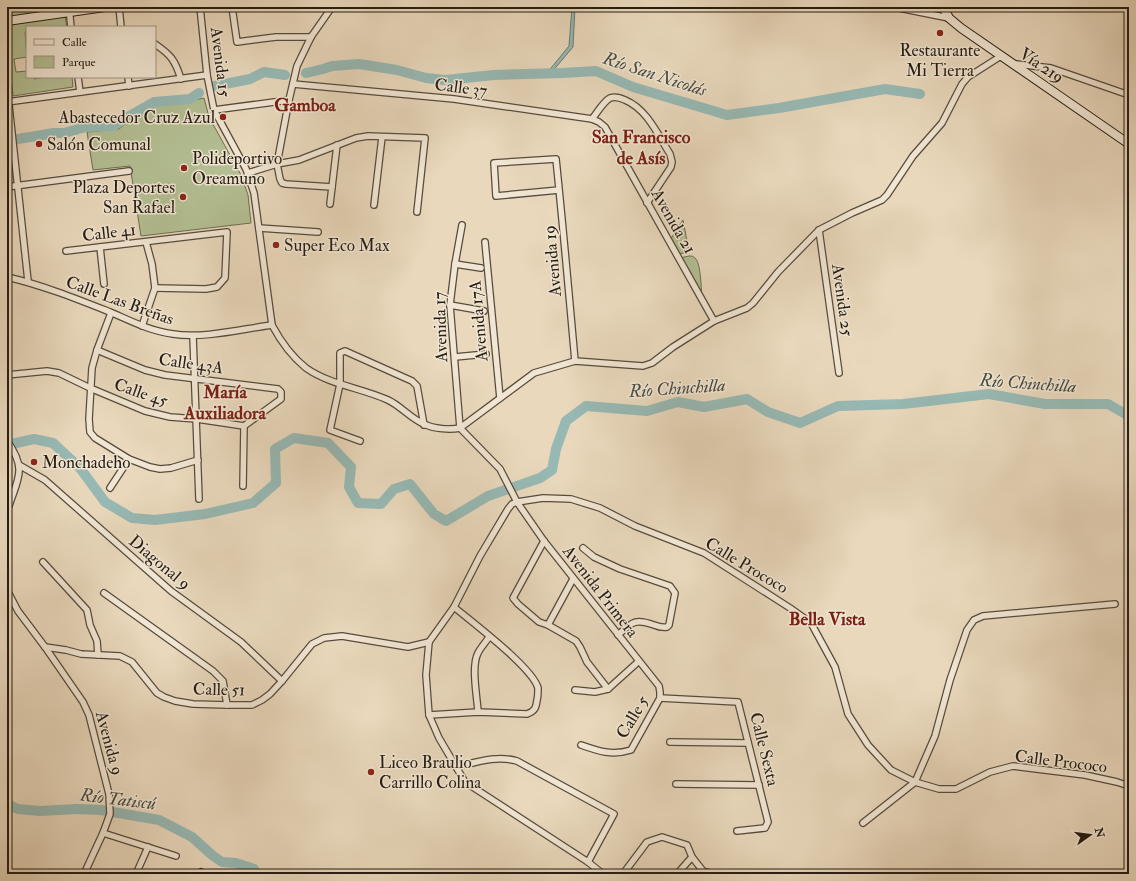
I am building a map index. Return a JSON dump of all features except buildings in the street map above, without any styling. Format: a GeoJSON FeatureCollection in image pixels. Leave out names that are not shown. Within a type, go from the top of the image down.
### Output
{"type":"FeatureCollection","features":[{"type":"Feature","properties":{"kind":"main road"},"geometry":{"type":"LineString","coordinates":[[7,21],[69,10],[105,7]]}},
{"type":"Feature","properties":{"kind":"main road","name":"Vía 219"},"geometry":{"type":"LineString","coordinates":[[943,7],[949,18],[961,28],[1129,144]]}},
{"type":"Feature","properties":{"kind":"street"},"geometry":{"type":"LineString","coordinates":[[119,7],[122,26]]}},
{"type":"Feature","properties":{"kind":"street","name":"Avenida 15"},"geometry":{"type":"LineString","coordinates":[[200,7],[207,75],[214,110],[248,173],[254,193],[272,325]]}},
{"type":"Feature","properties":{"kind":"street"},"geometry":{"type":"LineString","coordinates":[[232,7],[237,42],[276,37],[311,37]]}},
{"type":"Feature","properties":{"kind":"street"},"geometry":{"type":"LineString","coordinates":[[332,7],[311,37],[297,66],[277,164],[282,183],[332,187]]}},
{"type":"Feature","properties":{"kind":"street"},"geometry":{"type":"LineString","coordinates":[[894,7],[949,18]]}},
{"type":"Feature","properties":{"kind":"street"},"geometry":{"type":"LineString","coordinates":[[69,10],[71,26]]}},
{"type":"Feature","properties":{"kind":"street"},"geometry":{"type":"LineString","coordinates":[[156,45],[166,51],[175,63],[181,79]]}},
{"type":"Feature","properties":{"kind":"street"},"geometry":{"type":"LineString","coordinates":[[272,325],[294,358],[321,377],[386,399],[424,425],[448,429],[460,428],[534,373],[575,361],[643,366],[652,362],[672,347],[714,321],[746,308],[753,303],[778,272],[820,230],[852,213],[882,200],[887,195],[913,156],[942,123],[962,84],[968,77],[1001,56]]}},
{"type":"Feature","properties":{"kind":"street"},"geometry":{"type":"LineString","coordinates":[[1014,64],[1051,68],[1129,95]]}},
{"type":"Feature","properties":{"kind":"street"},"geometry":{"type":"LineString","coordinates":[[8,102],[207,75]]}},
{"type":"Feature","properties":{"kind":"street"},"geometry":{"type":"LineString","coordinates":[[78,78],[80,92]]}},
{"type":"Feature","properties":{"kind":"street"},"geometry":{"type":"LineString","coordinates":[[128,78],[129,86]]}},
{"type":"Feature","properties":{"kind":"street","name":"Calle 37"},"geometry":{"type":"LineString","coordinates":[[293,84],[454,99],[592,119]]}},
{"type":"Feature","properties":{"kind":"street"},"geometry":{"type":"LineString","coordinates":[[7,87],[28,281]]}},
{"type":"Feature","properties":{"kind":"street"},"geometry":{"type":"LineString","coordinates":[[592,119],[610,98],[616,97],[635,104],[642,110],[670,154],[672,162],[671,167],[647,203]]}},
{"type":"Feature","properties":{"kind":"street"},"geometry":{"type":"LineString","coordinates":[[214,110],[289,100]]}},
{"type":"Feature","properties":{"kind":"street","name":"Avenida 21"},"geometry":{"type":"LineString","coordinates":[[592,119],[605,127],[714,321]]}},
{"type":"Feature","properties":{"kind":"street"},"geometry":{"type":"LineString","coordinates":[[248,173],[277,164],[299,160],[356,138],[368,136],[424,138],[417,212]]}},
{"type":"Feature","properties":{"kind":"street"},"geometry":{"type":"LineString","coordinates":[[374,205],[382,137]]}},
{"type":"Feature","properties":{"kind":"street"},"geometry":{"type":"LineString","coordinates":[[330,204],[337,145]]}},
{"type":"Feature","properties":{"kind":"street","name":"Avenida 19"},"geometry":{"type":"LineString","coordinates":[[559,190],[496,196],[494,163],[556,159],[559,190],[575,361]]}},
{"type":"Feature","properties":{"kind":"street"},"geometry":{"type":"LineString","coordinates":[[7,187],[129,171]]}},
{"type":"Feature","properties":{"kind":"street","name":"Avenida 17"},"geometry":{"type":"LineString","coordinates":[[460,428],[450,306],[455,264],[462,225]]}},
{"type":"Feature","properties":{"kind":"street"},"geometry":{"type":"LineString","coordinates":[[259,228],[318,232]]}},
{"type":"Feature","properties":{"kind":"street","name":"Avenida 25"},"geometry":{"type":"LineString","coordinates":[[820,230],[839,373]]}},
{"type":"Feature","properties":{"kind":"street","name":"Calle 41"},"geometry":{"type":"LineString","coordinates":[[66,251],[227,232],[225,278],[217,287],[206,289],[155,288]]}},
{"type":"Feature","properties":{"kind":"street"},"geometry":{"type":"LineString","coordinates":[[142,326],[155,288],[152,264],[146,242]]}},
{"type":"Feature","properties":{"kind":"street","name":"Avenida 17A"},"geometry":{"type":"LineString","coordinates":[[485,242],[500,398]]}},
{"type":"Feature","properties":{"kind":"street"},"geometry":{"type":"LineString","coordinates":[[100,247],[104,284]]}},
{"type":"Feature","properties":{"kind":"street"},"geometry":{"type":"LineString","coordinates":[[455,264],[481,268]]}},
{"type":"Feature","properties":{"kind":"street","name":"Calle Las Breñas"},"geometry":{"type":"LineString","coordinates":[[7,277],[28,281],[142,326],[173,334],[193,336],[272,325]]}},
{"type":"Feature","properties":{"kind":"street"},"geometry":{"type":"LineString","coordinates":[[450,306],[484,311]]}},
{"type":"Feature","properties":{"kind":"street"},"geometry":{"type":"LineString","coordinates":[[111,313],[92,368],[89,419],[90,432],[95,438],[129,459],[160,469],[171,468],[198,460]]}},
{"type":"Feature","properties":{"kind":"street"},"geometry":{"type":"LineString","coordinates":[[193,336],[199,499]]}},
{"type":"Feature","properties":{"kind":"street","name":"Calle 43A"},"geometry":{"type":"LineString","coordinates":[[97,350],[145,370],[165,375],[278,389],[282,395],[281,399],[244,426]]}},
{"type":"Feature","properties":{"kind":"street"},"geometry":{"type":"LineString","coordinates":[[360,441],[330,430],[340,384],[340,353],[342,351],[352,354],[415,383],[417,386],[424,425]]}},
{"type":"Feature","properties":{"kind":"street"},"geometry":{"type":"LineString","coordinates":[[455,357],[486,354]]}},
{"type":"Feature","properties":{"kind":"street","name":"Calle 45"},"geometry":{"type":"LineString","coordinates":[[7,375],[47,372],[59,373],[145,411],[170,417],[196,418],[244,426]]}},
{"type":"Feature","properties":{"kind":"street"},"geometry":{"type":"LineString","coordinates":[[243,486],[244,426]]}},
{"type":"Feature","properties":{"kind":"street"},"geometry":{"type":"LineString","coordinates":[[460,428],[470,440],[500,469],[517,502],[512,504],[508,509],[480,556],[454,607],[429,642],[426,675],[429,715],[439,738],[465,782],[588,862],[603,874]]}},
{"type":"Feature","properties":{"kind":"street"},"geometry":{"type":"LineString","coordinates":[[7,441],[14,451],[19,465],[19,478],[7,512]]}},
{"type":"Feature","properties":{"kind":"street"},"geometry":{"type":"LineString","coordinates":[[110,488],[129,459]]}},
{"type":"Feature","properties":{"kind":"street","name":"Diagonal 9"},"geometry":{"type":"LineString","coordinates":[[19,465],[45,480],[171,591],[240,642],[282,682]]}},
{"type":"Feature","properties":{"kind":"street","name":"Calle Prococo"},"geometry":{"type":"LineString","coordinates":[[517,502],[543,498],[571,499],[600,508],[635,526],[704,553],[811,623],[835,667],[848,714],[868,745],[891,770],[915,782],[939,788],[956,789],[990,772],[1014,766],[1085,774],[1129,786]]}},
{"type":"Feature","properties":{"kind":"street","name":"Avenida Primera"},"geometry":{"type":"LineString","coordinates":[[517,502],[573,579],[638,662],[659,686],[660,698]]}},
{"type":"Feature","properties":{"kind":"street"},"geometry":{"type":"LineString","coordinates":[[544,541],[513,598],[539,622],[548,625],[576,641],[587,662],[608,689]]}},
{"type":"Feature","properties":{"kind":"street"},"geometry":{"type":"LineString","coordinates":[[583,548],[594,557],[620,569],[670,586],[676,593],[669,625],[667,627],[662,628],[644,621],[637,621],[631,623],[618,635]]}},
{"type":"Feature","properties":{"kind":"street"},"geometry":{"type":"LineString","coordinates":[[43,562],[87,610],[90,625],[97,641],[98,655]]}},
{"type":"Feature","properties":{"kind":"street"},"geometry":{"type":"LineString","coordinates":[[548,625],[573,579]]}},
{"type":"Feature","properties":{"kind":"street","name":"Avenida 9"},"geometry":{"type":"LineString","coordinates":[[7,590],[18,611],[83,702],[89,715],[110,802],[110,814],[84,874]]}},
{"type":"Feature","properties":{"kind":"street"},"geometry":{"type":"LineString","coordinates":[[104,593],[214,672],[223,681],[227,705]]}},
{"type":"Feature","properties":{"kind":"street"},"geometry":{"type":"LineString","coordinates":[[863,823],[915,782],[935,736],[950,680],[967,630],[974,620],[983,616],[1115,604]]}},
{"type":"Feature","properties":{"kind":"street"},"geometry":{"type":"LineString","coordinates":[[429,715],[478,712],[527,714],[536,708],[538,688],[529,673],[518,661],[454,607]]}},
{"type":"Feature","properties":{"kind":"street","name":"Calle 51"},"geometry":{"type":"LineString","coordinates":[[45,647],[81,654],[120,656],[127,658],[157,693],[175,701],[192,704],[252,705],[270,694],[282,682],[312,644],[324,638],[342,636],[408,647],[429,642]]}},
{"type":"Feature","properties":{"kind":"street"},"geometry":{"type":"LineString","coordinates":[[478,712],[475,668],[476,659],[478,653],[489,637]]}},
{"type":"Feature","properties":{"kind":"street"},"geometry":{"type":"LineString","coordinates":[[574,690],[595,692],[608,689],[638,662]]}},
{"type":"Feature","properties":{"kind":"street","name":"Calle Sexta"},"geometry":{"type":"LineString","coordinates":[[660,698],[738,702],[768,822],[765,828],[737,831]]}},
{"type":"Feature","properties":{"kind":"street","name":"Calle 5"},"geometry":{"type":"LineString","coordinates":[[581,745],[609,753],[620,753],[631,750],[660,698]]}},
{"type":"Feature","properties":{"kind":"street"},"geometry":{"type":"LineString","coordinates":[[670,742],[748,743]]}},
{"type":"Feature","properties":{"kind":"street"},"geometry":{"type":"LineString","coordinates":[[456,767],[488,759],[500,758],[513,760],[614,814],[588,862]]}},
{"type":"Feature","properties":{"kind":"street"},"geometry":{"type":"LineString","coordinates":[[676,784],[759,785]]}},
{"type":"Feature","properties":{"kind":"street"},"geometry":{"type":"LineString","coordinates":[[103,832],[176,856]]}},
{"type":"Feature","properties":{"kind":"street"},"geometry":{"type":"LineString","coordinates":[[624,874],[647,842],[662,837],[687,845],[692,857],[703,871],[713,874]]}},
{"type":"Feature","properties":{"kind":"street"},"geometry":{"type":"LineString","coordinates":[[136,874],[148,847]]}},
{"type":"Feature","properties":{"kind":"street"},"geometry":{"type":"LineString","coordinates":[[677,874],[692,857]]}},
{"type":"Feature","properties":{"kind":"green space"},"geometry":{"type":"Polygon","coordinates":[[[7,7],[65,7],[66,9],[7,17],[7,7]]]}},
{"type":"Feature","properties":{"kind":"green space"},"geometry":{"type":"Polygon","coordinates":[[[65,16],[67,26],[26,26],[26,57],[14,59],[16,72],[26,71],[26,78],[72,78],[73,87],[13,96],[7,41],[7,24],[65,16]]]}},
{"type":"Feature","properties":{"kind":"green space","name":"Polideportivo Oreamuno"},"geometry":{"type":"Polygon","coordinates":[[[204,98],[209,117],[241,175],[248,195],[251,223],[141,236],[130,166],[93,170],[87,132],[119,129],[135,115],[155,106],[182,103],[204,98]]]}},
{"type":"Feature","properties":{"kind":"green space"},"geometry":{"type":"Polygon","coordinates":[[[683,220],[689,252],[678,254],[670,240],[683,220]]]}},
{"type":"Feature","properties":{"kind":"green space"},"geometry":{"type":"Polygon","coordinates":[[[692,256],[697,261],[702,297],[680,258],[692,256]]]}},
{"type":"Feature","properties":{"kind":"water"},"geometry":{"type":"Polygon","coordinates":[[[572,7],[575,7],[573,47],[551,73],[547,73],[569,46],[572,7]]]}},
{"type":"Feature","properties":{"kind":"waterway","name":"Río San Nicolás"},"geometry":{"type":"LineString","coordinates":[[306,73],[332,66],[359,64],[397,70],[426,78],[445,80],[494,75],[596,71],[633,87],[727,115],[779,108],[885,89],[920,94]]}},
{"type":"Feature","properties":{"kind":"waterway","name":"Río San Nicolás"},"geometry":{"type":"LineString","coordinates":[[215,86],[250,79],[264,72],[285,75]]}},
{"type":"Feature","properties":{"kind":"waterway","name":"Río San Nicolás"},"geometry":{"type":"LineString","coordinates":[[18,139],[54,133],[64,133],[86,127],[114,126],[154,102],[190,99],[199,93]]}},
{"type":"Feature","properties":{"kind":"waterway","name":"Río Chinchilla"},"geometry":{"type":"LineString","coordinates":[[7,445],[34,439],[53,443],[80,468],[105,502],[132,518],[155,520],[205,514],[253,503],[276,483],[275,449],[294,438],[328,443],[351,467],[349,487],[358,503],[381,504],[394,489],[410,484],[434,514],[446,521],[488,496],[540,478],[552,470],[556,449],[566,421],[586,406],[647,411],[678,402],[704,407],[747,399],[768,412],[800,423],[838,406],[903,404],[989,394],[1045,404],[1108,404],[1129,416]]}},
{"type":"Feature","properties":{"kind":"waterway","name":"Río Tatiscú"},"geometry":{"type":"LineString","coordinates":[[7,804],[18,809],[40,811],[77,809],[101,810],[159,820],[192,837],[222,862],[236,863],[254,869],[257,874]]}},
{"type":"Feature","properties":{"kind":"place","name":"Restaurante Mi Tierra"},"geometry":{"type":"Point","coordinates":[940,33]}},
{"type":"Feature","properties":{"kind":"place","name":"Abastecedor Cruz Azul"},"geometry":{"type":"Point","coordinates":[223,117]}},
{"type":"Feature","properties":{"kind":"place","name":"Salón Comunal"},"geometry":{"type":"Point","coordinates":[39,144]}},
{"type":"Feature","properties":{"kind":"place","name":"Polideportivo Oreamuno"},"geometry":{"type":"Point","coordinates":[184,168]}},
{"type":"Feature","properties":{"kind":"place","name":"Plaza Deportes San Rafael"},"geometry":{"type":"Point","coordinates":[183,197]}},
{"type":"Feature","properties":{"kind":"place","name":"Super Eco Max"},"geometry":{"type":"Point","coordinates":[276,245]}},
{"type":"Feature","properties":{"kind":"place","name":"Monchadeho"},"geometry":{"type":"Point","coordinates":[34,462]}},
{"type":"Feature","properties":{"kind":"place","name":"Liceo Braulio Carrillo Colina"},"geometry":{"type":"Point","coordinates":[371,772]}},
{"type":"Feature","properties":{"kind":"district","name":"Gamboa"},"geometry":{"type":"Point","coordinates":[305,105]}},
{"type":"Feature","properties":{"kind":"district","name":"San Francisco de Asís"},"geometry":{"type":"Point","coordinates":[641,147]}},
{"type":"Feature","properties":{"kind":"district","name":"María Auxiliadora"},"geometry":{"type":"Point","coordinates":[225,402]}},
{"type":"Feature","properties":{"kind":"district","name":"Bella Vista"},"geometry":{"type":"Point","coordinates":[827,619]}}]}
